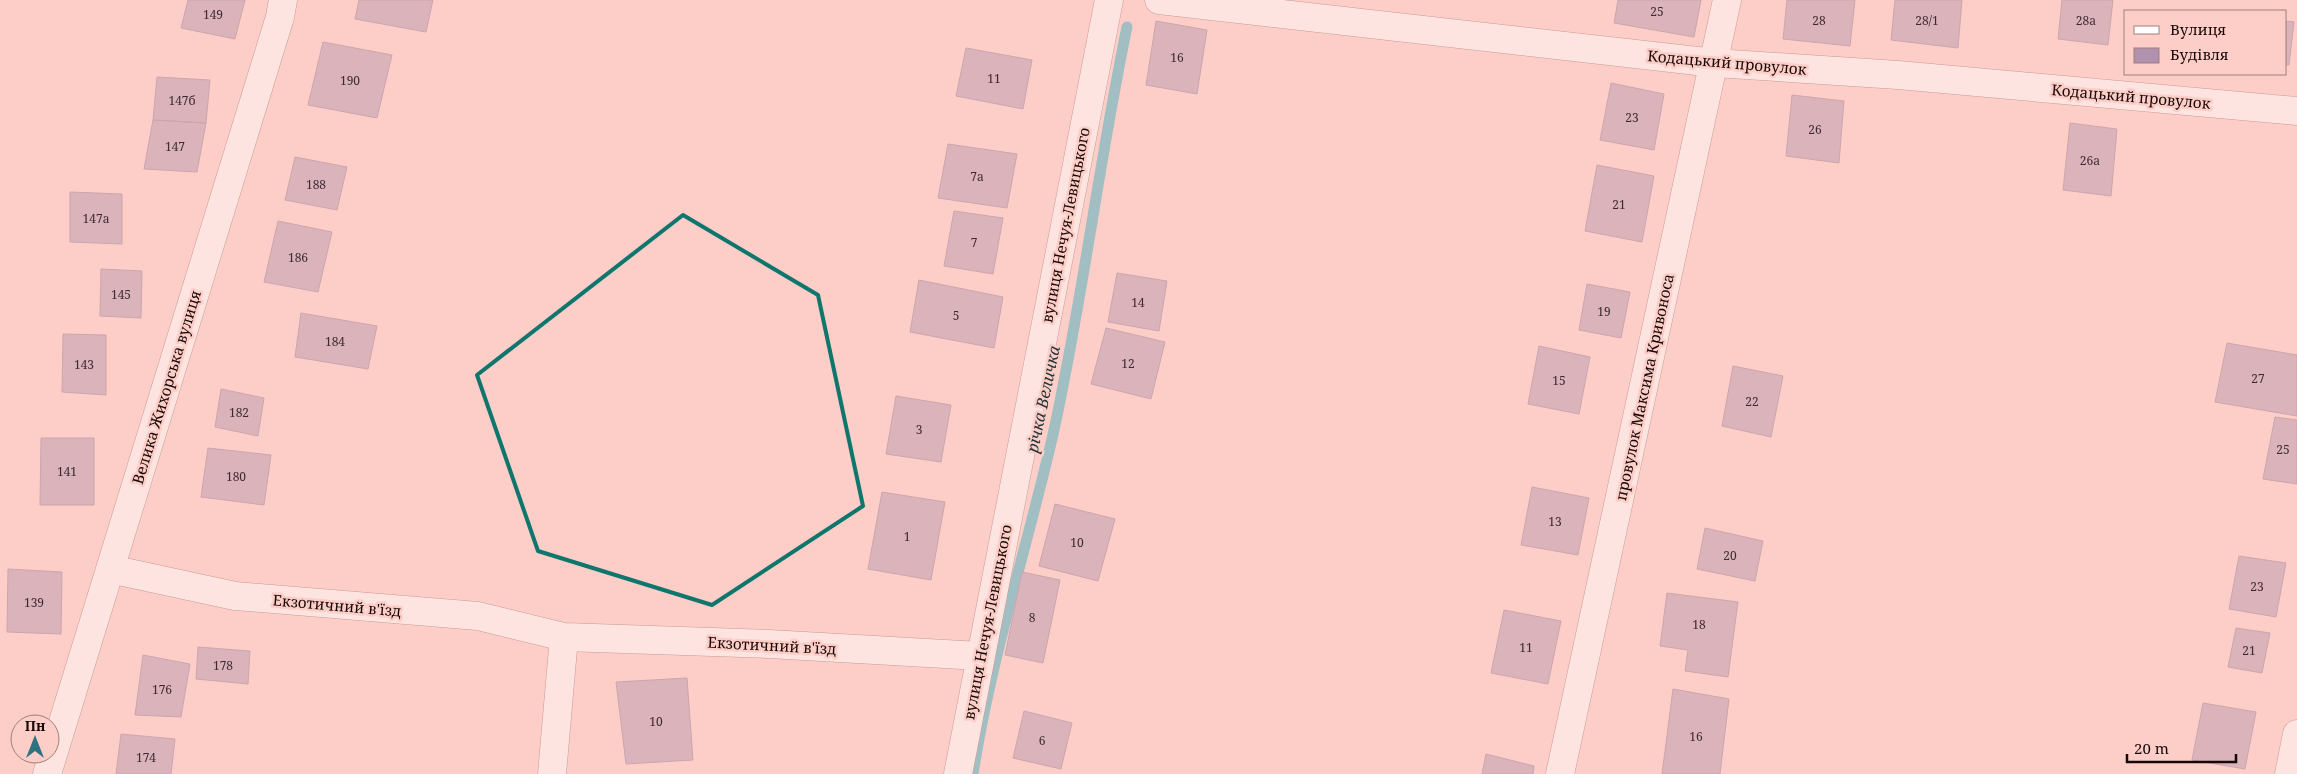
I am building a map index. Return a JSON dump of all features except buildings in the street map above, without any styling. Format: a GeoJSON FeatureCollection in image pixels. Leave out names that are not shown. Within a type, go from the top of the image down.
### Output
{"type":"FeatureCollection","features":[{"type":"Feature","properties":{"kind":"street","name":"Велика Жихорська вулиця"},"geometry":{"type":"LineString","coordinates":[[46,774],[278,27],[284,0]]}},
{"type":"Feature","properties":{"kind":"street","name":"вулиця Нечуя-Левицького"},"geometry":{"type":"LineString","coordinates":[[958,774],[1109,0]]}},
{"type":"Feature","properties":{"kind":"street","name":"Кодацький провулок"},"geometry":{"type":"LineString","coordinates":[[1159,0],[1715,63],[1898,75],[2297,111]]}},
{"type":"Feature","properties":{"kind":"street","name":"провулок Максима Кривоноса"},"geometry":{"type":"LineString","coordinates":[[1560,774],[1715,63],[1727,0]]}},
{"type":"Feature","properties":{"kind":"street","name":"Екзотичний в'їзд"},"geometry":{"type":"LineString","coordinates":[[110,569],[235,596],[478,616],[564,637],[769,644],[980,656]]}},
{"type":"Feature","properties":{"kind":"street"},"geometry":{"type":"LineString","coordinates":[[552,774],[564,637]]}},
{"type":"Feature","properties":{"kind":"street"},"geometry":{"type":"LineString","coordinates":[[2289,774],[2297,734]]}},
{"type":"Feature","properties":{"kind":"highlighted area"},"geometry":{"type":"Polygon","coordinates":[[[683,215],[818,295],[863,506],[712,605],[538,551],[477,375],[683,215]]]}},
{"type":"Feature","properties":{"kind":"waterway","name":"річка Величка"},"geometry":{"type":"LineString","coordinates":[[973,774],[990,687],[1010,601],[1054,430],[1127,27]]}}]}
